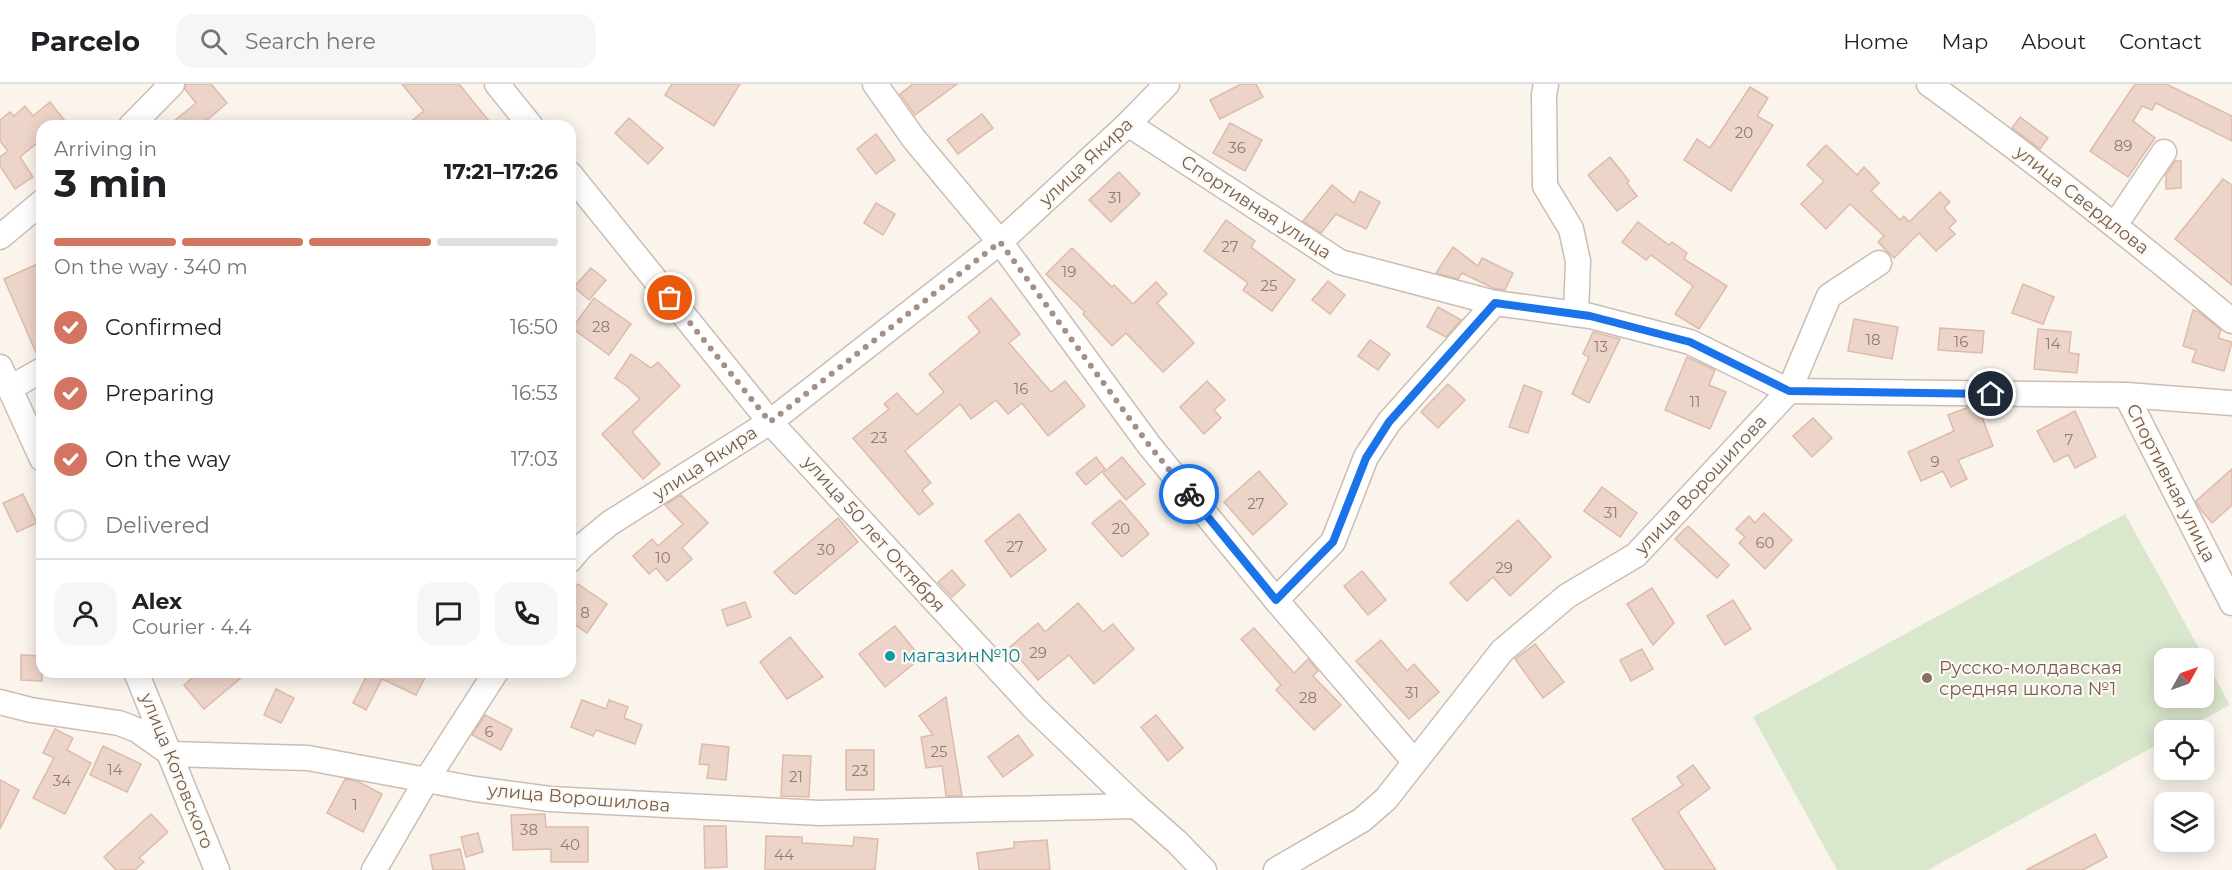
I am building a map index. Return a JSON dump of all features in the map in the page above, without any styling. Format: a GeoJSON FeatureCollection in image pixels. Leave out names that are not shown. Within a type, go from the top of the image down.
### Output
{"type":"FeatureCollection","features":[{"type":"Feature","properties":{"kind":"street"},"geometry":{"type":"LineString","coordinates":[[137,120],[172,84]]}},
{"type":"Feature","properties":{"kind":"street"},"geometry":{"type":"LineString","coordinates":[[497,84],[526,120]]}},
{"type":"Feature","properties":{"kind":"street"},"geometry":{"type":"LineString","coordinates":[[875,84],[914,139],[1000,242],[1149,445],[1276,600],[1414,760]]}},
{"type":"Feature","properties":{"kind":"street","name":"улица Якира"},"geometry":{"type":"LineString","coordinates":[[576,553],[610,523],[770,422],[1000,242],[1128,124],[1167,84]]}},
{"type":"Feature","properties":{"kind":"street"},"geometry":{"type":"LineString","coordinates":[[1546,84],[1544,95],[1545,186],[1571,229],[1578,261],[1575,314]]}},
{"type":"Feature","properties":{"kind":"street","name":"улица Свердлова"},"geometry":{"type":"LineString","coordinates":[[1929,84],[2009,142],[2232,321]]}},
{"type":"Feature","properties":{"kind":"street","name":"Спортивная улица"},"geometry":{"type":"LineString","coordinates":[[1128,124],[1340,262],[1495,303],[1575,314],[1690,342],[1789,391],[2126,395],[2232,403]]}},
{"type":"Feature","properties":{"kind":"street"},"geometry":{"type":"LineString","coordinates":[[2115,225],[2164,152]]}},
{"type":"Feature","properties":{"kind":"street","name":"улица 50 лет Октября"},"geometry":{"type":"LineString","coordinates":[[576,181],[770,422],[1035,709],[1204,870]]}},
{"type":"Feature","properties":{"kind":"street"},"geometry":{"type":"LineString","coordinates":[[0,237],[36,207]]}},
{"type":"Feature","properties":{"kind":"street","name":"улица Ворошилова"},"geometry":{"type":"LineString","coordinates":[[1276,870],[1362,820],[1386,798],[1502,651],[1567,596],[1636,555],[1789,391],[1829,296],[1879,263]]}},
{"type":"Feature","properties":{"kind":"street"},"geometry":{"type":"LineString","coordinates":[[1276,600],[1333,542],[1366,458],[1389,422],[1495,303]]}},
{"type":"Feature","properties":{"kind":"street"},"geometry":{"type":"LineString","coordinates":[[36,371],[5,378],[36,446]]}},
{"type":"Feature","properties":{"kind":"street","name":"Спортивная улица"},"geometry":{"type":"LineString","coordinates":[[2126,395],[2232,603]]}},
{"type":"Feature","properties":{"kind":"street","name":"улица Котовского"},"geometry":{"type":"LineString","coordinates":[[139,678],[217,870]]}},
{"type":"Feature","properties":{"kind":"street"},"geometry":{"type":"LineString","coordinates":[[374,870],[427,779],[492,678]]}},
{"type":"Feature","properties":{"kind":"street"},"geometry":{"type":"LineString","coordinates":[[0,702],[31,710],[118,723],[137,730],[171,754]]}},
{"type":"Feature","properties":{"kind":"street","name":"улица Ворошилова"},"geometry":{"type":"LineString","coordinates":[[171,754],[308,758],[475,789],[550,799],[820,813],[1136,806]]}},
{"type":"Feature","properties":{"kind":"green space"},"geometry":{"type":"Polygon","coordinates":[[[2125,514],[2199,648],[2154,648],[2154,708],[2214,708],[2214,676],[2230,705],[2202,720],[2154,720],[2154,746],[1928,870],[1837,870],[1753,717],[2125,514]]]}},
{"type":"Feature","properties":{"kind":"building"},"geometry":{"type":"Polygon","coordinates":[[[186,84],[211,84],[227,103],[207,120],[175,120],[196,103],[185,89],[186,84]]]}},
{"type":"Feature","properties":{"kind":"building"},"geometry":{"type":"Polygon","coordinates":[[[402,84],[459,84],[488,120],[413,120],[424,111],[402,84]]]}},
{"type":"Feature","properties":{"kind":"building"},"geometry":{"type":"Polygon","coordinates":[[[672,84],[740,84],[714,126],[665,95],[672,84]]]}},
{"type":"Feature","properties":{"kind":"building"},"geometry":{"type":"Polygon","coordinates":[[[913,84],[957,84],[915,115],[900,94],[913,84]]]}},
{"type":"Feature","properties":{"kind":"building"},"geometry":{"type":"Polygon","coordinates":[[[1241,84],[1256,84],[1263,97],[1220,119],[1210,100],[1241,84]]]}},
{"type":"Feature","properties":{"kind":"building"},"geometry":{"type":"Polygon","coordinates":[[[2135,84],[2166,84],[2232,116],[2232,141],[2156,103],[2152,110],[2142,106],[2133,121],[2155,138],[2128,177],[2090,151],[2135,84]]]}},
{"type":"Feature","properties":{"kind":"building"},"geometry":{"type":"Polygon","coordinates":[[[1750,87],[1768,98],[1757,116],[1773,125],[1731,191],[1684,160],[1697,139],[1710,148],[1750,87]]]}},
{"type":"Feature","properties":{"kind":"building"},"geometry":{"type":"Polygon","coordinates":[[[50,102],[64,120],[36,120],[36,144],[20,157],[33,177],[15,189],[0,166],[0,157],[8,151],[0,141],[0,120],[10,112],[14,116],[25,106],[33,116],[50,102]]]}},
{"type":"Feature","properties":{"kind":"building"},"geometry":{"type":"Polygon","coordinates":[[[982,114],[993,128],[958,154],[947,140],[982,114]]]}},
{"type":"Feature","properties":{"kind":"building"},"geometry":{"type":"Polygon","coordinates":[[[2020,117],[2048,138],[2040,149],[2012,128],[2020,117]]]}},
{"type":"Feature","properties":{"kind":"building"},"geometry":{"type":"Polygon","coordinates":[[[629,118],[663,148],[648,164],[615,133],[629,118]]]}},
{"type":"Feature","properties":{"kind":"building"},"geometry":{"type":"Polygon","coordinates":[[[1230,123],[1262,140],[1245,171],[1213,153],[1230,123]]]}},
{"type":"Feature","properties":{"kind":"building"},"geometry":{"type":"Polygon","coordinates":[[[876,134],[895,160],[876,174],[857,149],[876,134]]]}},
{"type":"Feature","properties":{"kind":"building"},"geometry":{"type":"Polygon","coordinates":[[[1826,145],[1857,175],[1864,167],[1879,183],[1871,191],[1900,220],[1904,216],[1909,222],[1940,192],[1950,202],[1944,208],[1956,221],[1949,228],[1955,234],[1936,251],[1919,233],[1894,258],[1878,242],[1884,236],[1850,204],[1826,229],[1801,204],[1824,181],[1807,165],[1826,145]]]}},
{"type":"Feature","properties":{"kind":"building"},"geometry":{"type":"Polygon","coordinates":[[[1610,157],[1629,181],[1627,183],[1637,196],[1617,211],[1588,175],[1610,157]]]}},
{"type":"Feature","properties":{"kind":"building"},"geometry":{"type":"Polygon","coordinates":[[[2175,161],[2181,161],[2181,188],[2166,189],[2166,175],[2175,161]]]}},
{"type":"Feature","properties":{"kind":"building"},"geometry":{"type":"Polygon","coordinates":[[[1119,172],[1140,194],[1111,222],[1089,200],[1119,172]]]}},
{"type":"Feature","properties":{"kind":"building"},"geometry":{"type":"Polygon","coordinates":[[[2223,179],[2232,185],[2232,285],[2175,239],[2223,179]]]}},
{"type":"Feature","properties":{"kind":"building"},"geometry":{"type":"Polygon","coordinates":[[[1332,185],[1354,203],[1360,191],[1380,202],[1366,229],[1336,214],[1321,233],[1303,221],[1332,185]]]}},
{"type":"Feature","properties":{"kind":"building"},"geometry":{"type":"Polygon","coordinates":[[[876,203],[895,214],[883,235],[864,223],[876,203]]]}},
{"type":"Feature","properties":{"kind":"building"},"geometry":{"type":"Polygon","coordinates":[[[1226,220],[1255,241],[1251,247],[1295,280],[1272,311],[1243,290],[1248,283],[1204,251],[1226,220]]]}},
{"type":"Feature","properties":{"kind":"building"},"geometry":{"type":"Polygon","coordinates":[[[1638,222],[1669,245],[1672,242],[1687,253],[1684,259],[1727,286],[1699,329],[1675,314],[1693,286],[1651,255],[1646,260],[1622,242],[1638,222]]]}},
{"type":"Feature","properties":{"kind":"building"},"geometry":{"type":"Polygon","coordinates":[[[1453,247],[1478,266],[1482,258],[1513,273],[1505,290],[1493,288],[1462,273],[1458,279],[1436,273],[1453,247]]]}},
{"type":"Feature","properties":{"kind":"building"},"geometry":{"type":"Polygon","coordinates":[[[1072,248],[1133,304],[1156,282],[1167,294],[1157,303],[1194,343],[1163,372],[1126,333],[1112,346],[1083,314],[1085,312],[1046,274],[1072,248]]]}},
{"type":"Feature","properties":{"kind":"building"},"geometry":{"type":"Polygon","coordinates":[[[36,265],[36,352],[4,279],[36,265]]]}},
{"type":"Feature","properties":{"kind":"building"},"geometry":{"type":"Polygon","coordinates":[[[591,268],[606,280],[589,300],[576,289],[576,285],[591,268]]]}},
{"type":"Feature","properties":{"kind":"building"},"geometry":{"type":"Polygon","coordinates":[[[1328,281],[1345,295],[1330,314],[1312,300],[1328,281]]]}},
{"type":"Feature","properties":{"kind":"building"},"geometry":{"type":"Polygon","coordinates":[[[2023,284],[2054,297],[2043,324],[2012,313],[2023,284]]]}},
{"type":"Feature","properties":{"kind":"building"},"geometry":{"type":"Polygon","coordinates":[[[594,298],[631,324],[609,355],[576,331],[576,323],[594,298]]]}},
{"type":"Feature","properties":{"kind":"building"},"geometry":{"type":"Polygon","coordinates":[[[991,298],[1020,334],[1009,343],[1051,392],[1065,381],[1085,406],[1048,436],[1022,403],[1008,414],[996,400],[971,419],[960,404],[905,451],[931,483],[922,490],[933,504],[919,515],[853,438],[889,409],[884,404],[897,393],[917,415],[944,392],[929,374],[980,332],[968,317],[991,298]]]}},
{"type":"Feature","properties":{"kind":"building"},"geometry":{"type":"Polygon","coordinates":[[[1438,307],[1461,320],[1446,337],[1427,327],[1438,307]]]}},
{"type":"Feature","properties":{"kind":"building"},"geometry":{"type":"Polygon","coordinates":[[[2193,310],[2199,312],[2221,330],[2218,338],[2232,342],[2224,371],[2192,362],[2196,350],[2183,346],[2193,310]]]}},
{"type":"Feature","properties":{"kind":"building"},"geometry":{"type":"Polygon","coordinates":[[[1854,319],[1898,327],[1892,359],[1848,351],[1854,319]]]}},
{"type":"Feature","properties":{"kind":"building"},"geometry":{"type":"Polygon","coordinates":[[[1940,328],[1984,331],[1982,353],[1938,350],[1940,328]]]}},
{"type":"Feature","properties":{"kind":"building"},"geometry":{"type":"Polygon","coordinates":[[[2038,329],[2071,332],[2069,353],[2079,354],[2077,373],[2034,369],[2038,329]]]}},
{"type":"Feature","properties":{"kind":"building"},"geometry":{"type":"Polygon","coordinates":[[[1593,332],[1620,339],[1589,403],[1572,394],[1589,357],[1583,354],[1593,332]]]}},
{"type":"Feature","properties":{"kind":"building"},"geometry":{"type":"Polygon","coordinates":[[[1370,340],[1390,354],[1378,370],[1358,356],[1370,340]]]}},
{"type":"Feature","properties":{"kind":"building"},"geometry":{"type":"Polygon","coordinates":[[[631,354],[651,368],[658,362],[680,386],[632,432],[660,464],[643,479],[602,434],[640,399],[615,378],[631,354]]]}},
{"type":"Feature","properties":{"kind":"building"},"geometry":{"type":"Polygon","coordinates":[[[1687,357],[1715,370],[1709,385],[1726,392],[1710,429],[1665,410],[1687,357]]]}},
{"type":"Feature","properties":{"kind":"building"},"geometry":{"type":"Polygon","coordinates":[[[1207,381],[1225,400],[1214,410],[1221,418],[1204,434],[1180,407],[1207,381]]]}},
{"type":"Feature","properties":{"kind":"building"},"geometry":{"type":"Polygon","coordinates":[[[1448,384],[1465,400],[1438,428],[1421,412],[1448,384]]]}},
{"type":"Feature","properties":{"kind":"building"},"geometry":{"type":"Polygon","coordinates":[[[1524,385],[1542,392],[1528,433],[1509,427],[1524,385]]]}},
{"type":"Feature","properties":{"kind":"building"},"geometry":{"type":"Polygon","coordinates":[[[1969,407],[1978,407],[1993,446],[1958,460],[1967,479],[1951,487],[1943,471],[1921,481],[1908,452],[1954,431],[1948,415],[1969,407]]]}},
{"type":"Feature","properties":{"kind":"building"},"geometry":{"type":"Polygon","coordinates":[[[2075,411],[2096,457],[2075,468],[2068,455],[2054,462],[2037,431],[2075,411]]]}},
{"type":"Feature","properties":{"kind":"building"},"geometry":{"type":"Polygon","coordinates":[[[1813,418],[1832,438],[1812,457],[1793,436],[1813,418]]]}},
{"type":"Feature","properties":{"kind":"building"},"geometry":{"type":"Polygon","coordinates":[[[1096,457],[1105,469],[1086,485],[1076,473],[1096,457]]]}},
{"type":"Feature","properties":{"kind":"building"},"geometry":{"type":"Polygon","coordinates":[[[1122,457],[1145,484],[1126,500],[1103,473],[1122,457]]]}},
{"type":"Feature","properties":{"kind":"building"},"geometry":{"type":"Polygon","coordinates":[[[2232,469],[2232,505],[2212,523],[2196,501],[2232,469]]]}},
{"type":"Feature","properties":{"kind":"building"},"geometry":{"type":"Polygon","coordinates":[[[1259,471],[1287,504],[1253,535],[1224,502],[1259,471]]]}},
{"type":"Feature","properties":{"kind":"building"},"geometry":{"type":"Polygon","coordinates":[[[1602,487],[1637,513],[1620,537],[1584,511],[1602,487]]]}},
{"type":"Feature","properties":{"kind":"building"},"geometry":{"type":"Polygon","coordinates":[[[23,494],[36,523],[17,532],[3,503],[23,494]]]}},
{"type":"Feature","properties":{"kind":"building"},"geometry":{"type":"Polygon","coordinates":[[[681,495],[708,523],[682,548],[692,559],[667,581],[656,568],[649,574],[633,556],[652,539],[658,546],[683,524],[665,505],[681,495]]]}},
{"type":"Feature","properties":{"kind":"building"},"geometry":{"type":"Polygon","coordinates":[[[1120,500],[1149,534],[1122,557],[1092,523],[1120,500]]]}},
{"type":"Feature","properties":{"kind":"building"},"geometry":{"type":"Polygon","coordinates":[[[1764,513],[1792,540],[1765,569],[1739,543],[1745,537],[1736,529],[1749,516],[1755,523],[1764,513]]]}},
{"type":"Feature","properties":{"kind":"building"},"geometry":{"type":"Polygon","coordinates":[[[1019,514],[1046,550],[1011,577],[985,541],[1019,514]]]}},
{"type":"Feature","properties":{"kind":"building"},"geometry":{"type":"Polygon","coordinates":[[[838,518],[858,542],[796,594],[793,593],[774,572],[838,518]]]}},
{"type":"Feature","properties":{"kind":"building"},"geometry":{"type":"Polygon","coordinates":[[[1518,520],[1551,557],[1510,596],[1493,577],[1467,601],[1450,583],[1518,520]]]}},
{"type":"Feature","properties":{"kind":"building"},"geometry":{"type":"Polygon","coordinates":[[[1688,526],[1729,565],[1717,578],[1675,539],[1688,526]]]}},
{"type":"Feature","properties":{"kind":"building"},"geometry":{"type":"Polygon","coordinates":[[[952,570],[965,585],[952,597],[938,582],[952,570]]]}},
{"type":"Feature","properties":{"kind":"building"},"geometry":{"type":"Polygon","coordinates":[[[1362,571],[1386,600],[1368,615],[1344,586],[1362,571]]]}},
{"type":"Feature","properties":{"kind":"building"},"geometry":{"type":"Polygon","coordinates":[[[578,584],[607,604],[587,633],[576,625],[576,587],[578,584]]]}},
{"type":"Feature","properties":{"kind":"building"},"geometry":{"type":"Polygon","coordinates":[[[1652,588],[1674,623],[1653,645],[1627,604],[1652,588]]]}},
{"type":"Feature","properties":{"kind":"building"},"geometry":{"type":"Polygon","coordinates":[[[1733,600],[1751,629],[1725,645],[1707,616],[1733,600]]]}},
{"type":"Feature","properties":{"kind":"building"},"geometry":{"type":"Polygon","coordinates":[[[745,602],[751,617],[727,626],[722,610],[745,602]]]}},
{"type":"Feature","properties":{"kind":"building"},"geometry":{"type":"Polygon","coordinates":[[[1078,603],[1103,632],[1113,624],[1134,649],[1094,684],[1069,655],[1038,680],[1010,647],[1038,623],[1045,632],[1078,603]]]}},
{"type":"Feature","properties":{"kind":"building","name":"магазин№10"},"geometry":{"type":"Polygon","coordinates":[[[895,626],[921,658],[885,687],[859,654],[895,626]]]}},
{"type":"Feature","properties":{"kind":"building"},"geometry":{"type":"Polygon","coordinates":[[[1254,628],[1294,673],[1308,659],[1318,671],[1313,676],[1341,705],[1314,730],[1276,690],[1281,685],[1241,639],[1254,628]]]}},
{"type":"Feature","properties":{"kind":"building"},"geometry":{"type":"Polygon","coordinates":[[[790,637],[823,677],[787,699],[760,662],[790,637]]]}},
{"type":"Feature","properties":{"kind":"building"},"geometry":{"type":"Polygon","coordinates":[[[1381,640],[1407,671],[1414,664],[1439,692],[1409,719],[1356,661],[1381,640]]]}},
{"type":"Feature","properties":{"kind":"building"},"geometry":{"type":"Polygon","coordinates":[[[1535,644],[1564,682],[1543,698],[1515,659],[1535,644]]]}},
{"type":"Feature","properties":{"kind":"building"},"geometry":{"type":"Polygon","coordinates":[[[1642,649],[1653,669],[1631,681],[1620,660],[1642,649]]]}},
{"type":"Feature","properties":{"kind":"building"},"geometry":{"type":"Polygon","coordinates":[[[21,655],[36,656],[36,678],[42,678],[42,681],[21,680],[21,655]]]}},
{"type":"Feature","properties":{"kind":"building"},"geometry":{"type":"Polygon","coordinates":[[[192,678],[241,678],[204,709],[184,685],[192,678]]]}},
{"type":"Feature","properties":{"kind":"building"},"geometry":{"type":"Polygon","coordinates":[[[366,678],[425,678],[416,695],[382,679],[366,710],[353,703],[366,678]]]}},
{"type":"Feature","properties":{"kind":"building"},"geometry":{"type":"Polygon","coordinates":[[[276,689],[294,698],[281,723],[264,715],[276,689]]]}},
{"type":"Feature","properties":{"kind":"building"},"geometry":{"type":"Polygon","coordinates":[[[946,697],[962,796],[946,796],[942,766],[926,768],[921,737],[933,735],[919,716],[946,697]]]}},
{"type":"Feature","properties":{"kind":"building"},"geometry":{"type":"Polygon","coordinates":[[[582,700],[606,709],[609,700],[628,707],[624,718],[642,725],[635,744],[596,730],[593,736],[571,727],[582,700]]]}},
{"type":"Feature","properties":{"kind":"building"},"geometry":{"type":"Polygon","coordinates":[[[485,715],[512,729],[501,750],[472,735],[485,715]]]}},
{"type":"Feature","properties":{"kind":"building"},"geometry":{"type":"Polygon","coordinates":[[[1156,715],[1183,748],[1168,761],[1141,727],[1156,715]]]}},
{"type":"Feature","properties":{"kind":"building"},"geometry":{"type":"Polygon","coordinates":[[[55,729],[73,738],[67,750],[91,763],[65,814],[33,798],[54,758],[43,753],[55,729]]]}},
{"type":"Feature","properties":{"kind":"building"},"geometry":{"type":"Polygon","coordinates":[[[1018,735],[1033,755],[1003,777],[988,757],[1018,735]]]}},
{"type":"Feature","properties":{"kind":"building"},"geometry":{"type":"Polygon","coordinates":[[[702,744],[729,747],[726,780],[707,778],[709,765],[699,764],[702,744]]]}},
{"type":"Feature","properties":{"kind":"building"},"geometry":{"type":"Polygon","coordinates":[[[103,746],[141,764],[127,792],[90,775],[103,746]]]}},
{"type":"Feature","properties":{"kind":"building"},"geometry":{"type":"Polygon","coordinates":[[[846,750],[874,750],[874,790],[846,790],[846,750]]]}},
{"type":"Feature","properties":{"kind":"building"},"geometry":{"type":"Polygon","coordinates":[[[783,755],[811,756],[809,797],[781,796],[783,755]]]}},
{"type":"Feature","properties":{"kind":"building"},"geometry":{"type":"Polygon","coordinates":[[[1693,765],[1710,788],[1678,812],[1716,870],[1665,870],[1632,819],[1683,785],[1677,777],[1693,765]]]}},
{"type":"Feature","properties":{"kind":"building"},"geometry":{"type":"Polygon","coordinates":[[[345,779],[359,782],[382,794],[363,832],[327,813],[345,779]]]}},
{"type":"Feature","properties":{"kind":"building"},"geometry":{"type":"Polygon","coordinates":[[[0,780],[19,790],[0,829],[0,780]]]}},
{"type":"Feature","properties":{"kind":"building"},"geometry":{"type":"Polygon","coordinates":[[[151,814],[168,832],[139,858],[144,862],[135,870],[116,870],[104,857],[151,814]]]}},
{"type":"Feature","properties":{"kind":"building"},"geometry":{"type":"Polygon","coordinates":[[[545,814],[546,827],[588,827],[588,862],[551,862],[551,849],[513,850],[511,815],[545,814]]]}},
{"type":"Feature","properties":{"kind":"building"},"geometry":{"type":"Polygon","coordinates":[[[704,826],[726,826],[727,867],[705,868],[704,826]]]}},
{"type":"Feature","properties":{"kind":"building"},"geometry":{"type":"Polygon","coordinates":[[[478,833],[483,852],[466,857],[461,837],[478,833]]]}},
{"type":"Feature","properties":{"kind":"building"},"geometry":{"type":"Polygon","coordinates":[[[2095,834],[2107,857],[2083,870],[2026,870],[2095,834]]]}},
{"type":"Feature","properties":{"kind":"building"},"geometry":{"type":"Polygon","coordinates":[[[766,836],[802,837],[802,843],[853,846],[854,837],[878,839],[875,870],[765,870],[766,836]]]}},
{"type":"Feature","properties":{"kind":"building"},"geometry":{"type":"Polygon","coordinates":[[[1047,840],[1050,870],[979,870],[977,853],[1014,848],[1014,842],[1047,840]]]}},
{"type":"Feature","properties":{"kind":"building"},"geometry":{"type":"Polygon","coordinates":[[[460,849],[465,870],[433,870],[430,855],[460,849]]]}},
{"type":"Feature","properties":{"kind":"way so far"},"geometry":{"type":"LineString","coordinates":[[670,298],[770,422],[1000,242],[1149,445],[1189,494]]}},
{"type":"Feature","properties":{"kind":"place","name":"магазин№10"},"geometry":{"type":"Point","coordinates":[890,656]}},
{"type":"Feature","properties":{"kind":"place","name":"Русско-молдавская средняя школа №1"},"geometry":{"type":"Point","coordinates":[1927,678]}},
{"type":"Feature","properties":{"kind":"route"},"geometry":{"type":"LineString","coordinates":[[1189,494],[1276,600],[1333,542],[1366,458],[1389,422],[1495,303],[1590,316],[1690,342],[1789,391],[1991,394]]}}]}
